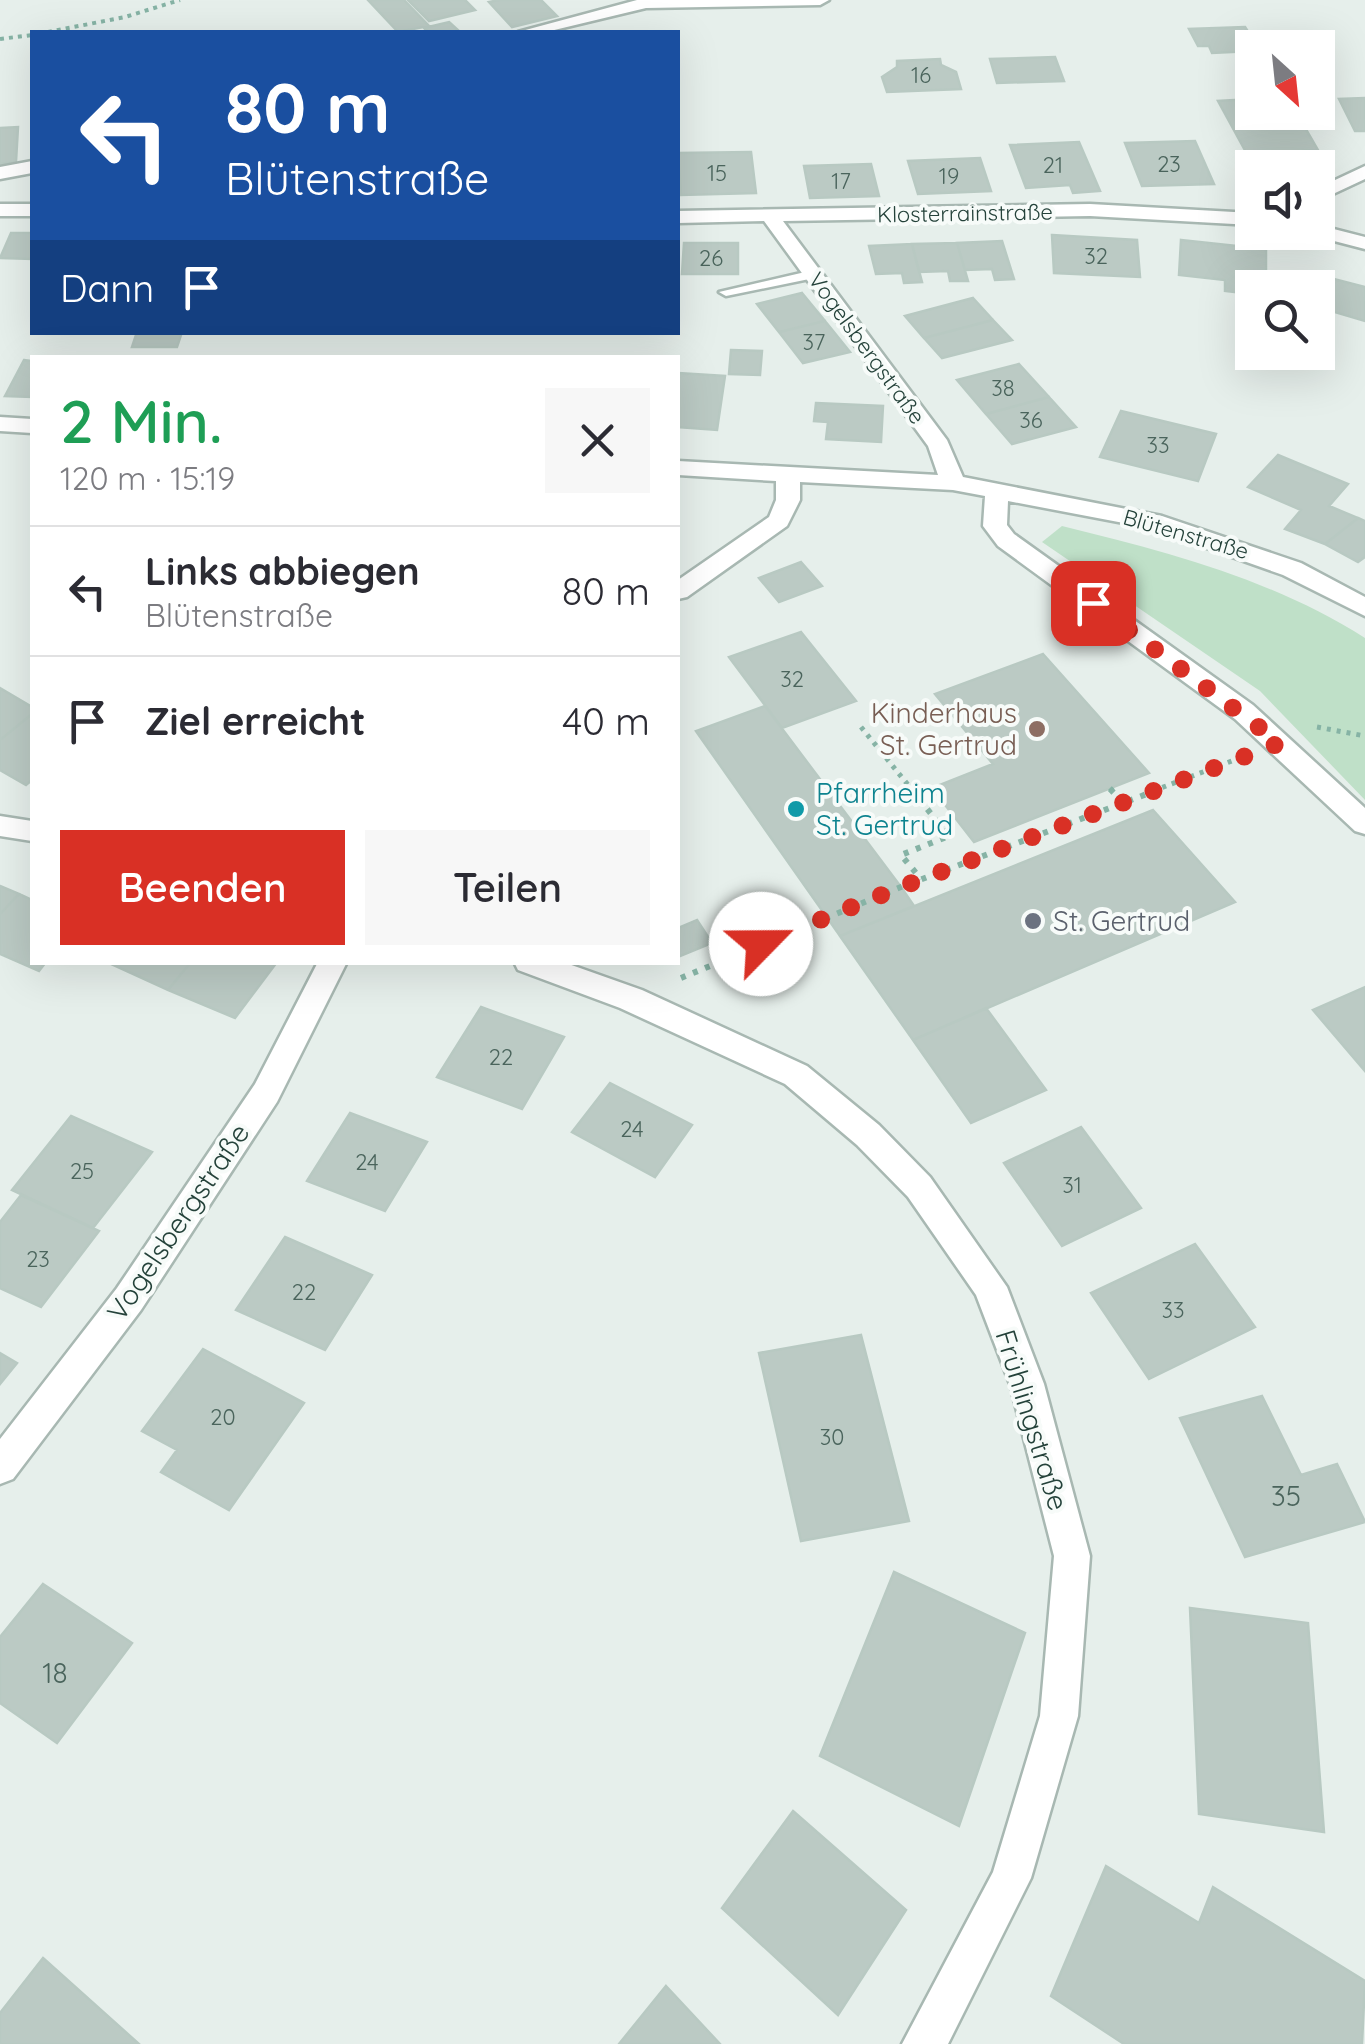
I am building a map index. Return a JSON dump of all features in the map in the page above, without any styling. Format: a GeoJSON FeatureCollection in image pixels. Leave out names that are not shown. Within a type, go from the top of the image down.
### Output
{"type":"FeatureCollection","features":[{"type":"Feature","properties":{"kind":"street"},"geometry":{"type":"LineString","coordinates":[[534,30],[638,1],[820,0]]}},
{"type":"Feature","properties":{"kind":"street"},"geometry":{"type":"LineString","coordinates":[[0,173],[30,167]]}},
{"type":"Feature","properties":{"kind":"street"},"geometry":{"type":"LineString","coordinates":[[1335,187],[1365,172]]}},
{"type":"Feature","properties":{"kind":"street"},"geometry":{"type":"LineString","coordinates":[[0,210],[30,210]]}},
{"type":"Feature","properties":{"kind":"street","name":"Klosterrainstraße"},"geometry":{"type":"LineString","coordinates":[[680,217],[1090,210],[1235,218]]}},
{"type":"Feature","properties":{"kind":"street","name":"Vogelsbergstraße"},"geometry":{"type":"LineString","coordinates":[[772,218],[938,446],[953,484]]}},
{"type":"Feature","properties":{"kind":"street"},"geometry":{"type":"LineString","coordinates":[[1335,235],[1365,243]]}},
{"type":"Feature","properties":{"kind":"street"},"geometry":{"type":"LineString","coordinates":[[0,424],[30,426]]}},
{"type":"Feature","properties":{"kind":"street","name":"Blütenstraße"},"geometry":{"type":"LineString","coordinates":[[680,468],[953,484],[1154,521],[1292,569],[1365,608]]}},
{"type":"Feature","properties":{"kind":"street"},"geometry":{"type":"LineString","coordinates":[[680,590],[779,521],[788,500],[788,475]]}},
{"type":"Feature","properties":{"kind":"street"},"geometry":{"type":"LineString","coordinates":[[997,490],[996,526],[1006,540],[1244,712],[1365,824]]}},
{"type":"Feature","properties":{"kind":"street"},"geometry":{"type":"LineString","coordinates":[[0,826],[30,831]]}},
{"type":"Feature","properties":{"kind":"street","name":"Vogelsbergstraße"},"geometry":{"type":"LineString","coordinates":[[0,1467],[129,1299],[266,1093],[331,965]]}},
{"type":"Feature","properties":{"kind":"street","name":"Frühlingstraße"},"geometry":{"type":"LineString","coordinates":[[536,965],[630,999],[796,1074],[868,1134],[920,1187],[990,1286],[1028,1384],[1072,1556],[1059,1716],[1011,1878],[948,2007],[924,2044]]}},
{"type":"Feature","properties":{"kind":"lane"},"geometry":{"type":"LineString","coordinates":[[726,292],[814,274]]}},
{"type":"Feature","properties":{"kind":"path"},"geometry":{"type":"LineString","coordinates":[[58,30],[125,17],[180,0]]}},
{"type":"Feature","properties":{"kind":"path"},"geometry":{"type":"LineString","coordinates":[[0,39],[30,35]]}},
{"type":"Feature","properties":{"kind":"path"},"geometry":{"type":"LineString","coordinates":[[861,727],[949,836],[901,855],[920,879]]}},
{"type":"Feature","properties":{"kind":"path"},"geometry":{"type":"LineString","coordinates":[[630,999],[920,879],[1280,743]]}},
{"type":"Feature","properties":{"kind":"path"},"geometry":{"type":"LineString","coordinates":[[1110,788],[1123,802]]}},
{"type":"Feature","properties":{"kind":"green space"},"geometry":{"type":"Polygon","coordinates":[[[1062,526],[1180,557],[1256,583],[1365,638],[1365,800],[1260,691],[1042,542],[1062,526]]]}},
{"type":"Feature","properties":{"kind":"building"},"geometry":{"type":"Polygon","coordinates":[[[368,0],[404,0],[429,26],[396,30],[368,0]]]}},
{"type":"Feature","properties":{"kind":"building"},"geometry":{"type":"Polygon","coordinates":[[[408,0],[465,0],[475,10],[429,21],[408,0]]]}},
{"type":"Feature","properties":{"kind":"building"},"geometry":{"type":"Polygon","coordinates":[[[541,0],[557,16],[512,27],[489,2],[541,0]]]}},
{"type":"Feature","properties":{"kind":"building"},"geometry":{"type":"Polygon","coordinates":[[[449,22],[458,30],[426,30],[449,22]]]}},
{"type":"Feature","properties":{"kind":"building"},"geometry":{"type":"Polygon","coordinates":[[[1189,29],[1247,30],[1235,30],[1235,52],[1212,53],[1209,46],[1198,46],[1189,29]]]}},
{"type":"Feature","properties":{"kind":"building"},"geometry":{"type":"Polygon","coordinates":[[[1055,57],[1064,81],[997,83],[990,59],[1055,57]]]}},
{"type":"Feature","properties":{"kind":"building"},"geometry":{"type":"Polygon","coordinates":[[[940,59],[941,65],[956,72],[961,89],[887,92],[882,77],[897,67],[897,61],[940,59]]]}},
{"type":"Feature","properties":{"kind":"building"},"geometry":{"type":"Polygon","coordinates":[[[1365,98],[1365,131],[1355,131],[1339,99],[1365,98]]]}},
{"type":"Feature","properties":{"kind":"building"},"geometry":{"type":"Polygon","coordinates":[[[1235,100],[1235,130],[1306,130],[1318,150],[1245,150],[1218,101],[1235,100]]]}},
{"type":"Feature","properties":{"kind":"building"},"geometry":{"type":"Polygon","coordinates":[[[18,127],[16,162],[0,164],[0,128],[18,127]]]}},
{"type":"Feature","properties":{"kind":"building"},"geometry":{"type":"Polygon","coordinates":[[[1195,141],[1214,184],[1142,186],[1125,143],[1195,141]]]}},
{"type":"Feature","properties":{"kind":"building"},"geometry":{"type":"Polygon","coordinates":[[[1079,142],[1100,191],[1073,193],[1070,185],[1026,188],[1010,145],[1079,142]]]}},
{"type":"Feature","properties":{"kind":"building"},"geometry":{"type":"Polygon","coordinates":[[[751,152],[756,193],[681,195],[680,153],[751,152]]]}},
{"type":"Feature","properties":{"kind":"building"},"geometry":{"type":"Polygon","coordinates":[[[980,158],[991,191],[918,194],[908,161],[980,158]]]}},
{"type":"Feature","properties":{"kind":"building"},"geometry":{"type":"Polygon","coordinates":[[[871,164],[879,196],[810,198],[804,166],[871,164]]]}},
{"type":"Feature","properties":{"kind":"building"},"geometry":{"type":"Polygon","coordinates":[[[11,233],[30,233],[30,259],[0,258],[11,233]]]}},
{"type":"Feature","properties":{"kind":"building"},"geometry":{"type":"Polygon","coordinates":[[[1052,235],[1137,240],[1140,277],[1054,273],[1052,235]]]}},
{"type":"Feature","properties":{"kind":"building"},"geometry":{"type":"Polygon","coordinates":[[[1181,240],[1235,246],[1235,250],[1266,250],[1266,270],[1235,270],[1235,292],[1225,291],[1225,280],[1179,275],[1181,240]]]}},
{"type":"Feature","properties":{"kind":"building"},"geometry":{"type":"Polygon","coordinates":[[[1002,241],[1014,279],[995,280],[992,269],[965,270],[957,243],[1002,241]]]}},
{"type":"Feature","properties":{"kind":"building"},"geometry":{"type":"Polygon","coordinates":[[[684,243],[738,243],[738,274],[682,274],[684,243]]]}},
{"type":"Feature","properties":{"kind":"building"},"geometry":{"type":"Polygon","coordinates":[[[957,243],[968,281],[950,281],[948,271],[919,272],[912,244],[957,243]]]}},
{"type":"Feature","properties":{"kind":"building"},"geometry":{"type":"Polygon","coordinates":[[[912,244],[922,282],[904,283],[902,273],[876,274],[869,246],[912,244]]]}},
{"type":"Feature","properties":{"kind":"building"},"geometry":{"type":"Polygon","coordinates":[[[1335,279],[1365,287],[1365,321],[1335,312],[1335,279]]]}},
{"type":"Feature","properties":{"kind":"building"},"geometry":{"type":"Polygon","coordinates":[[[802,293],[825,321],[779,332],[757,304],[802,293]]]}},
{"type":"Feature","properties":{"kind":"building"},"geometry":{"type":"Polygon","coordinates":[[[973,298],[993,320],[924,338],[905,316],[973,298]]]}},
{"type":"Feature","properties":{"kind":"building"},"geometry":{"type":"Polygon","coordinates":[[[993,320],[1012,340],[942,358],[924,338],[993,320]]]}},
{"type":"Feature","properties":{"kind":"building"},"geometry":{"type":"Polygon","coordinates":[[[825,321],[850,352],[803,363],[779,332],[825,321]]]}},
{"type":"Feature","properties":{"kind":"building"},"geometry":{"type":"Polygon","coordinates":[[[136,335],[181,335],[177,347],[132,347],[136,335]]]}},
{"type":"Feature","properties":{"kind":"building"},"geometry":{"type":"Polygon","coordinates":[[[731,350],[762,351],[760,375],[729,374],[731,350]]]}},
{"type":"Feature","properties":{"kind":"building"},"geometry":{"type":"Polygon","coordinates":[[[24,360],[30,361],[30,397],[5,396],[24,360]]]}},
{"type":"Feature","properties":{"kind":"building"},"geometry":{"type":"Polygon","coordinates":[[[1019,364],[1049,397],[986,414],[957,380],[1019,364]]]}},
{"type":"Feature","properties":{"kind":"building"},"geometry":{"type":"Polygon","coordinates":[[[680,373],[725,376],[717,430],[680,427],[680,373]]]}},
{"type":"Feature","properties":{"kind":"building"},"geometry":{"type":"Polygon","coordinates":[[[1049,397],[1076,427],[1012,444],[986,414],[1049,397]]]}},
{"type":"Feature","properties":{"kind":"building"},"geometry":{"type":"Polygon","coordinates":[[[816,403],[883,406],[881,442],[826,439],[828,422],[814,421],[816,403]]]}},
{"type":"Feature","properties":{"kind":"building"},"geometry":{"type":"Polygon","coordinates":[[[1121,411],[1216,434],[1198,481],[1100,457],[1121,411]]]}},
{"type":"Feature","properties":{"kind":"building"},"geometry":{"type":"Polygon","coordinates":[[[1278,455],[1348,484],[1329,506],[1358,518],[1325,544],[1285,529],[1301,510],[1248,487],[1278,455]]]}},
{"type":"Feature","properties":{"kind":"building"},"geometry":{"type":"Polygon","coordinates":[[[1358,518],[1365,521],[1365,557],[1358,562],[1325,544],[1358,518]]]}},
{"type":"Feature","properties":{"kind":"building"},"geometry":{"type":"Polygon","coordinates":[[[801,562],[822,586],[779,602],[759,578],[801,562]]]}},
{"type":"Feature","properties":{"kind":"building"},"geometry":{"type":"Polygon","coordinates":[[[801,632],[856,701],[782,728],[729,657],[801,632]]]}},
{"type":"Feature","properties":{"kind":"building","name":"Kinderhaus St. Gertrud"},"geometry":{"type":"Polygon","coordinates":[[[1043,654],[1149,773],[974,842],[932,788],[993,764],[935,694],[1043,654]]]}},
{"type":"Feature","properties":{"kind":"building"},"geometry":{"type":"Polygon","coordinates":[[[0,688],[30,706],[30,716],[0,740],[0,688]]]}},
{"type":"Feature","properties":{"kind":"building","name":"Pfarrheim St. Gertrud"},"geometry":{"type":"Polygon","coordinates":[[[765,706],[914,906],[840,936],[696,731],[765,706]]]}},
{"type":"Feature","properties":{"kind":"building"},"geometry":{"type":"Polygon","coordinates":[[[30,716],[30,782],[26,785],[0,770],[0,740],[30,716]]]}},
{"type":"Feature","properties":{"kind":"building","name":"St. Gertrud"},"geometry":{"type":"Polygon","coordinates":[[[1153,810],[1235,902],[913,1040],[840,936],[1153,810]]]}},
{"type":"Feature","properties":{"kind":"building"},"geometry":{"type":"Polygon","coordinates":[[[0,886],[19,894],[0,914],[0,886]]]}},
{"type":"Feature","properties":{"kind":"building"},"geometry":{"type":"Polygon","coordinates":[[[19,894],[30,899],[30,965],[44,965],[39,971],[0,954],[0,914],[19,894]]]}},
{"type":"Feature","properties":{"kind":"building"},"geometry":{"type":"Polygon","coordinates":[[[697,920],[712,943],[680,956],[680,927],[697,920]]]}},
{"type":"Feature","properties":{"kind":"building"},"geometry":{"type":"Polygon","coordinates":[[[114,965],[189,965],[168,990],[114,965]]]}},
{"type":"Feature","properties":{"kind":"building"},"geometry":{"type":"Polygon","coordinates":[[[189,965],[275,965],[235,1018],[168,990],[189,965]]]}},
{"type":"Feature","properties":{"kind":"building"},"geometry":{"type":"Polygon","coordinates":[[[1365,987],[1365,1071],[1313,1010],[1365,987]]]}},
{"type":"Feature","properties":{"kind":"building"},"geometry":{"type":"Polygon","coordinates":[[[481,1007],[564,1037],[522,1109],[437,1077],[481,1007]]]}},
{"type":"Feature","properties":{"kind":"building"},"geometry":{"type":"Polygon","coordinates":[[[986,1008],[1046,1090],[971,1123],[913,1040],[986,1008]]]}},
{"type":"Feature","properties":{"kind":"building"},"geometry":{"type":"Polygon","coordinates":[[[610,1083],[692,1125],[655,1177],[572,1132],[610,1083]]]}},
{"type":"Feature","properties":{"kind":"building"},"geometry":{"type":"Polygon","coordinates":[[[350,1113],[427,1142],[385,1211],[307,1181],[350,1113]]]}},
{"type":"Feature","properties":{"kind":"building"},"geometry":{"type":"Polygon","coordinates":[[[71,1116],[152,1152],[93,1228],[12,1190],[71,1116]]]}},
{"type":"Feature","properties":{"kind":"building"},"geometry":{"type":"Polygon","coordinates":[[[1081,1127],[1141,1208],[1062,1246],[1004,1163],[1081,1127]]]}},
{"type":"Feature","properties":{"kind":"building"},"geometry":{"type":"Polygon","coordinates":[[[21,1195],[99,1231],[41,1307],[0,1288],[0,1222],[21,1195]]]}},
{"type":"Feature","properties":{"kind":"building"},"geometry":{"type":"Polygon","coordinates":[[[285,1237],[372,1275],[325,1350],[236,1310],[285,1237]]]}},
{"type":"Feature","properties":{"kind":"building"},"geometry":{"type":"Polygon","coordinates":[[[1195,1244],[1255,1327],[1149,1379],[1091,1293],[1195,1244]]]}},
{"type":"Feature","properties":{"kind":"building"},"geometry":{"type":"Polygon","coordinates":[[[861,1335],[909,1521],[801,1541],[759,1353],[861,1335]]]}},
{"type":"Feature","properties":{"kind":"building"},"geometry":{"type":"Polygon","coordinates":[[[203,1349],[304,1403],[229,1510],[161,1472],[177,1450],[142,1431],[203,1349]]]}},
{"type":"Feature","properties":{"kind":"building"},"geometry":{"type":"Polygon","coordinates":[[[0,1353],[17,1363],[0,1384],[0,1353]]]}},
{"type":"Feature","properties":{"kind":"building"},"geometry":{"type":"Polygon","coordinates":[[[1262,1396],[1301,1475],[1337,1464],[1365,1522],[1245,1557],[1180,1418],[1262,1396]]]}},
{"type":"Feature","properties":{"kind":"building"},"geometry":{"type":"Polygon","coordinates":[[[894,1572],[1025,1633],[959,1826],[820,1756],[894,1572]]]}},
{"type":"Feature","properties":{"kind":"building"},"geometry":{"type":"Polygon","coordinates":[[[43,1584],[132,1643],[57,1743],[0,1703],[0,1637],[43,1584]]]}},
{"type":"Feature","properties":{"kind":"building"},"geometry":{"type":"Polygon","coordinates":[[[1190,1608],[1308,1623],[1324,1832],[1199,1814],[1190,1608]]]}},
{"type":"Feature","properties":{"kind":"building"},"geometry":{"type":"Polygon","coordinates":[[[793,1811],[906,1910],[838,2015],[722,1908],[793,1811]]]}},
{"type":"Feature","properties":{"kind":"building"},"geometry":{"type":"Polygon","coordinates":[[[1106,1866],[1199,1923],[1213,1887],[1365,1981],[1362,2044],[1124,2044],[1051,1996],[1106,1866]]]}},
{"type":"Feature","properties":{"kind":"building"},"geometry":{"type":"Polygon","coordinates":[[[43,1958],[139,2044],[0,2044],[0,2013],[43,1958]]]}},
{"type":"Feature","properties":{"kind":"building"},"geometry":{"type":"Polygon","coordinates":[[[666,1986],[720,2044],[619,2044],[666,1986]]]}},
{"type":"Feature","properties":{"kind":"place","name":"Kinderhaus St. Gertrud"},"geometry":{"type":"Point","coordinates":[1037,729]}},
{"type":"Feature","properties":{"kind":"place","name":"Pfarrheim St. Gertrud"},"geometry":{"type":"Point","coordinates":[796,809]}},
{"type":"Feature","properties":{"kind":"place","name":"St. Gertrud"},"geometry":{"type":"Point","coordinates":[1033,921]}},
{"type":"Feature","properties":{"kind":"route"},"geometry":{"type":"LineString","coordinates":[[761,944],[1280,743],[1244,712],[1093,603]]}}]}
